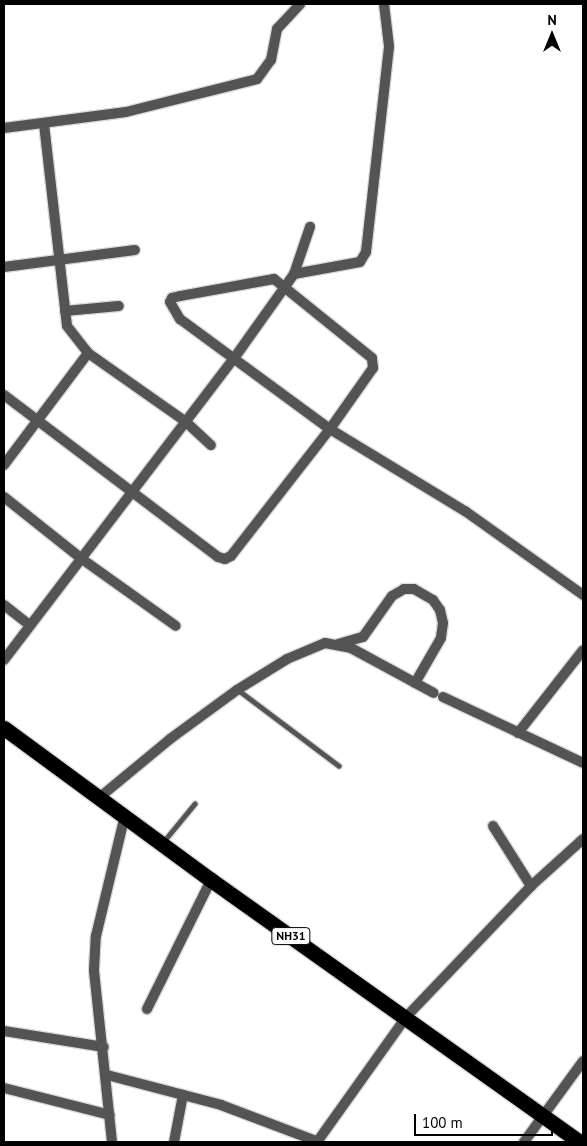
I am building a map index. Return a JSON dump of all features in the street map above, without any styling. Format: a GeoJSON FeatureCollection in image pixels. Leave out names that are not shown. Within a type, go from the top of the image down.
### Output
{"type":"FeatureCollection","features":[{"type":"Feature","properties":{"kind":"highway","name":"NH31"},"geometry":{"type":"LineString","coordinates":[[4,728],[211,880],[580,1142]]}},
{"type":"Feature","properties":{"kind":"street"},"geometry":{"type":"LineString","coordinates":[[4,128],[126,112],[257,78],[271,60],[277,29],[300,4]]}},
{"type":"Feature","properties":{"kind":"street"},"geometry":{"type":"LineString","coordinates":[[294,274],[360,262],[366,252],[389,46],[384,4]]}},
{"type":"Feature","properties":{"kind":"street"},"geometry":{"type":"LineString","coordinates":[[44,124],[66,326],[88,353],[186,422],[211,445]]}},
{"type":"Feature","properties":{"kind":"street"},"geometry":{"type":"LineString","coordinates":[[4,660],[235,357],[294,274],[310,227]]}},
{"type":"Feature","properties":{"kind":"street"},"geometry":{"type":"LineString","coordinates":[[4,267],[135,250]]}},
{"type":"Feature","properties":{"kind":"street"},"geometry":{"type":"LineString","coordinates":[[4,396],[218,557],[225,559],[231,556],[330,428],[374,363],[372,358],[274,279],[265,278],[172,298],[172,308],[180,318],[330,428],[465,510],[583,595]]}},
{"type":"Feature","properties":{"kind":"street"},"geometry":{"type":"LineString","coordinates":[[65,312],[119,306]]}},
{"type":"Feature","properties":{"kind":"street"},"geometry":{"type":"LineString","coordinates":[[4,465],[88,353]]}},
{"type":"Feature","properties":{"kind":"street"},"geometry":{"type":"LineString","coordinates":[[4,497],[82,559],[176,626]]}},
{"type":"Feature","properties":{"kind":"street"},"geometry":{"type":"LineString","coordinates":[[100,797],[170,738],[237,690],[287,659],[325,643],[337,644],[363,637],[392,596],[404,589],[414,589],[434,600],[440,610],[443,623],[441,638],[416,683]]}},
{"type":"Feature","properties":{"kind":"street"},"geometry":{"type":"LineString","coordinates":[[4,604],[30,625]]}},
{"type":"Feature","properties":{"kind":"street"},"geometry":{"type":"LineString","coordinates":[[337,644],[438,695],[583,763]]}},
{"type":"Feature","properties":{"kind":"street"},"geometry":{"type":"LineString","coordinates":[[518,733],[583,650]]}},
{"type":"Feature","properties":{"kind":"street"},"geometry":{"type":"LineString","coordinates":[[112,1142],[107,1075],[94,970],[96,936],[125,815]]}},
{"type":"Feature","properties":{"kind":"street"},"geometry":{"type":"LineString","coordinates":[[493,826],[531,886]]}},
{"type":"Feature","properties":{"kind":"street"},"geometry":{"type":"LineString","coordinates":[[107,1075],[221,1105],[318,1142],[406,1017],[531,886],[583,839]]}},
{"type":"Feature","properties":{"kind":"street"},"geometry":{"type":"LineString","coordinates":[[147,1009],[211,880]]}},
{"type":"Feature","properties":{"kind":"street"},"geometry":{"type":"LineString","coordinates":[[4,1031],[104,1047]]}},
{"type":"Feature","properties":{"kind":"street"},"geometry":{"type":"LineString","coordinates":[[524,1142],[541,1115],[583,1060]]}},
{"type":"Feature","properties":{"kind":"street"},"geometry":{"type":"LineString","coordinates":[[4,1088],[110,1115]]}},
{"type":"Feature","properties":{"kind":"street"},"geometry":{"type":"LineString","coordinates":[[174,1142],[183,1095]]}},
{"type":"Feature","properties":{"kind":"lane"},"geometry":{"type":"LineString","coordinates":[[237,690],[339,766]]}},
{"type":"Feature","properties":{"kind":"lane"},"geometry":{"type":"LineString","coordinates":[[163,843],[195,803]]}}]}
